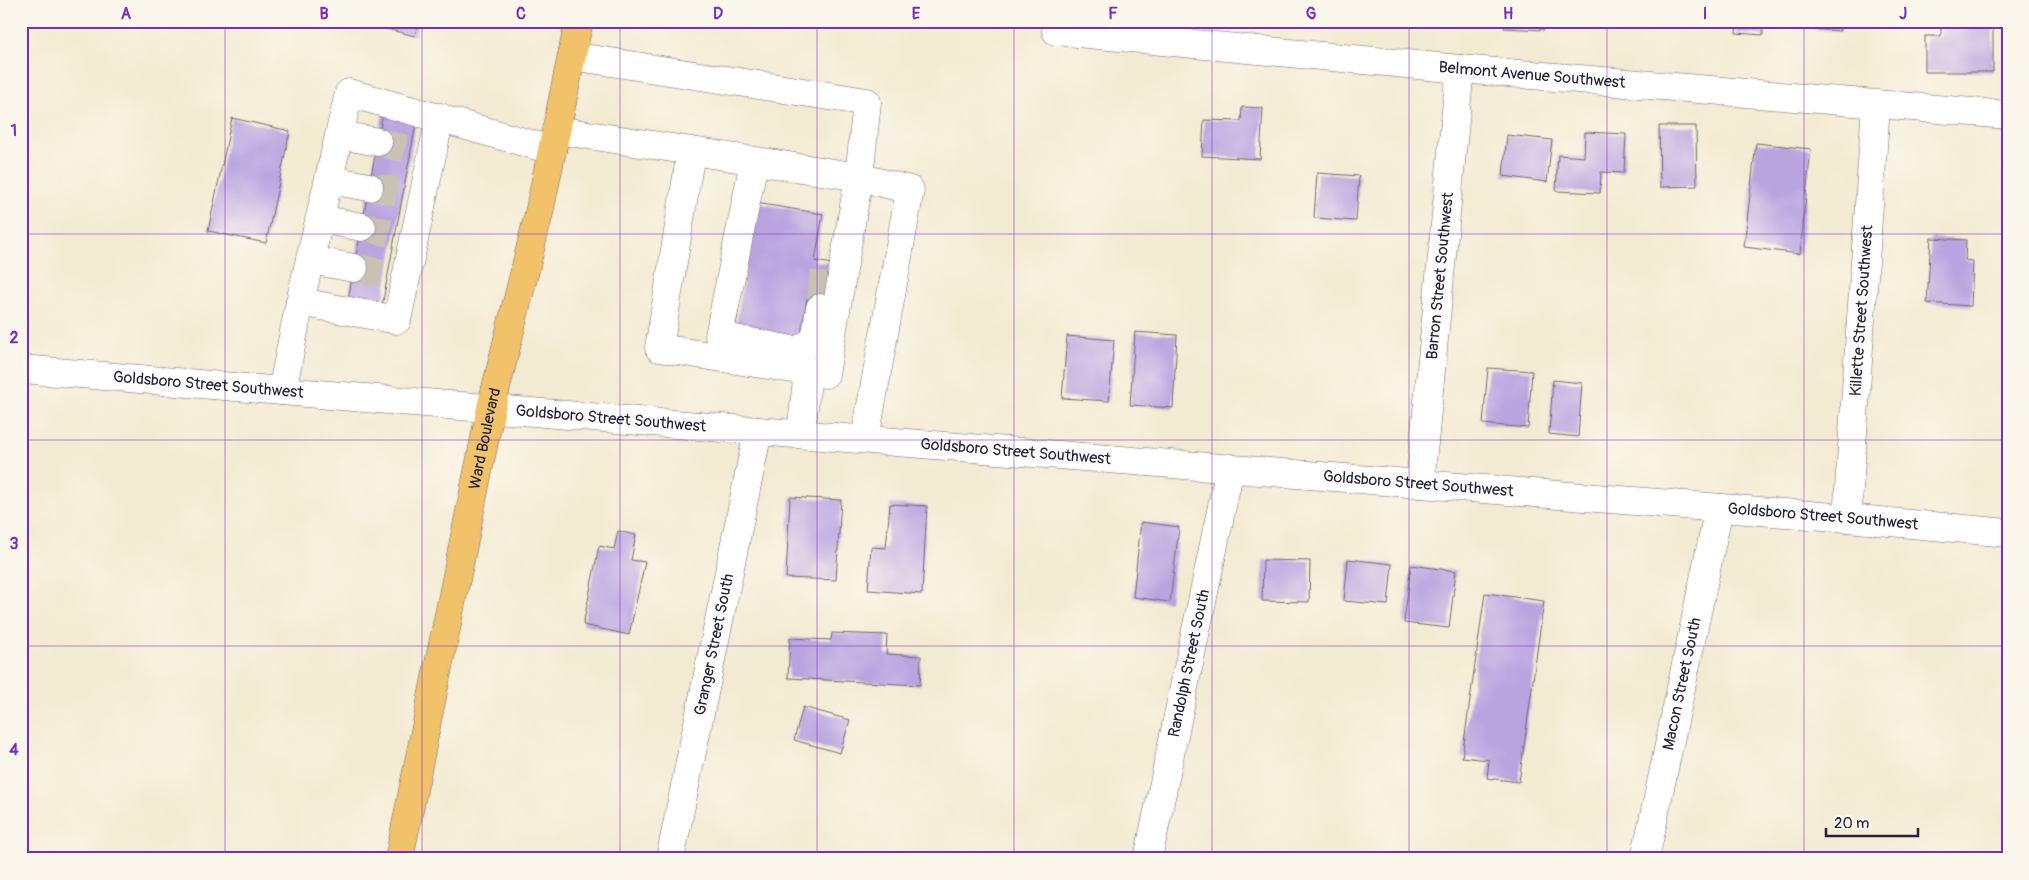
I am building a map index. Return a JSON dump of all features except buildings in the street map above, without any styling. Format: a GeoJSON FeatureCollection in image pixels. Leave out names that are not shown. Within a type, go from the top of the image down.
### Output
{"type":"FeatureCollection","features":[{"type":"Feature","properties":{"kind":"main road","name":"Ward Boulevard"},"geometry":{"type":"LineString","coordinates":[[399,859],[491,408],[539,214],[579,21]]}},
{"type":"Feature","properties":{"kind":"street","name":"Belmont Avenue Southwest"},"geometry":{"type":"LineString","coordinates":[[1056,32],[2008,116]]}},
{"type":"Feature","properties":{"kind":"street"},"geometry":{"type":"LineString","coordinates":[[572,56],[868,102],[854,210],[825,374],[659,348],[691,152]]}},
{"type":"Feature","properties":{"kind":"street","name":"Barron Street Southwest"},"geometry":{"type":"LineString","coordinates":[[1420,484],[1460,69]]}},
{"type":"Feature","properties":{"kind":"street"},"geometry":{"type":"LineString","coordinates":[[282,391],[300,302],[349,93],[440,117],[554,140],[691,152],[859,177],[910,190],[865,439]]}},
{"type":"Feature","properties":{"kind":"street","name":"Killette Street Southwest"},"geometry":{"type":"LineString","coordinates":[[1847,518],[1876,105]]}},
{"type":"Feature","properties":{"kind":"street"},"geometry":{"type":"LineString","coordinates":[[300,302],[397,320],[398,275],[421,153],[440,117]]}},
{"type":"Feature","properties":{"kind":"street"},"geometry":{"type":"LineString","coordinates":[[340,135],[378,142]]}},
{"type":"Feature","properties":{"kind":"street"},"geometry":{"type":"LineString","coordinates":[[754,162],[719,336],[797,351],[815,340],[821,300]]}},
{"type":"Feature","properties":{"kind":"street"},"geometry":{"type":"LineString","coordinates":[[330,180],[369,187]]}},
{"type":"Feature","properties":{"kind":"street"},"geometry":{"type":"LineString","coordinates":[[826,263],[833,233],[854,210]]}},
{"type":"Feature","properties":{"kind":"street"},"geometry":{"type":"LineString","coordinates":[[320,219],[362,227]]}},
{"type":"Feature","properties":{"kind":"street"},"geometry":{"type":"LineString","coordinates":[[310,260],[354,268]]}},
{"type":"Feature","properties":{"kind":"street","name":"Goldsboro Street Southwest"},"geometry":{"type":"LineString","coordinates":[[21,369],[758,431],[1847,518],[2008,533]]}},
{"type":"Feature","properties":{"kind":"street"},"geometry":{"type":"LineString","coordinates":[[801,434],[808,371]]}},
{"type":"Feature","properties":{"kind":"street","name":"Granger Street South"},"geometry":{"type":"LineString","coordinates":[[670,859],[758,431]]}},
{"type":"Feature","properties":{"kind":"street","name":"Randolph Street South"},"geometry":{"type":"LineString","coordinates":[[1148,859],[1230,468]]}},
{"type":"Feature","properties":{"kind":"street","name":"Macon Street South"},"geometry":{"type":"LineString","coordinates":[[1645,859],[1719,508]]}},
{"type":"Feature","properties":{"kind":"tunnel"},"geometry":{"type":"LineString","coordinates":[[378,142],[411,150]]}},
{"type":"Feature","properties":{"kind":"tunnel"},"geometry":{"type":"LineString","coordinates":[[369,187],[403,192]]}},
{"type":"Feature","properties":{"kind":"tunnel"},"geometry":{"type":"LineString","coordinates":[[362,227],[396,234]]}},
{"type":"Feature","properties":{"kind":"tunnel"},"geometry":{"type":"LineString","coordinates":[[821,300],[826,263]]}},
{"type":"Feature","properties":{"kind":"tunnel"},"geometry":{"type":"LineString","coordinates":[[354,268],[388,274]]}}]}
